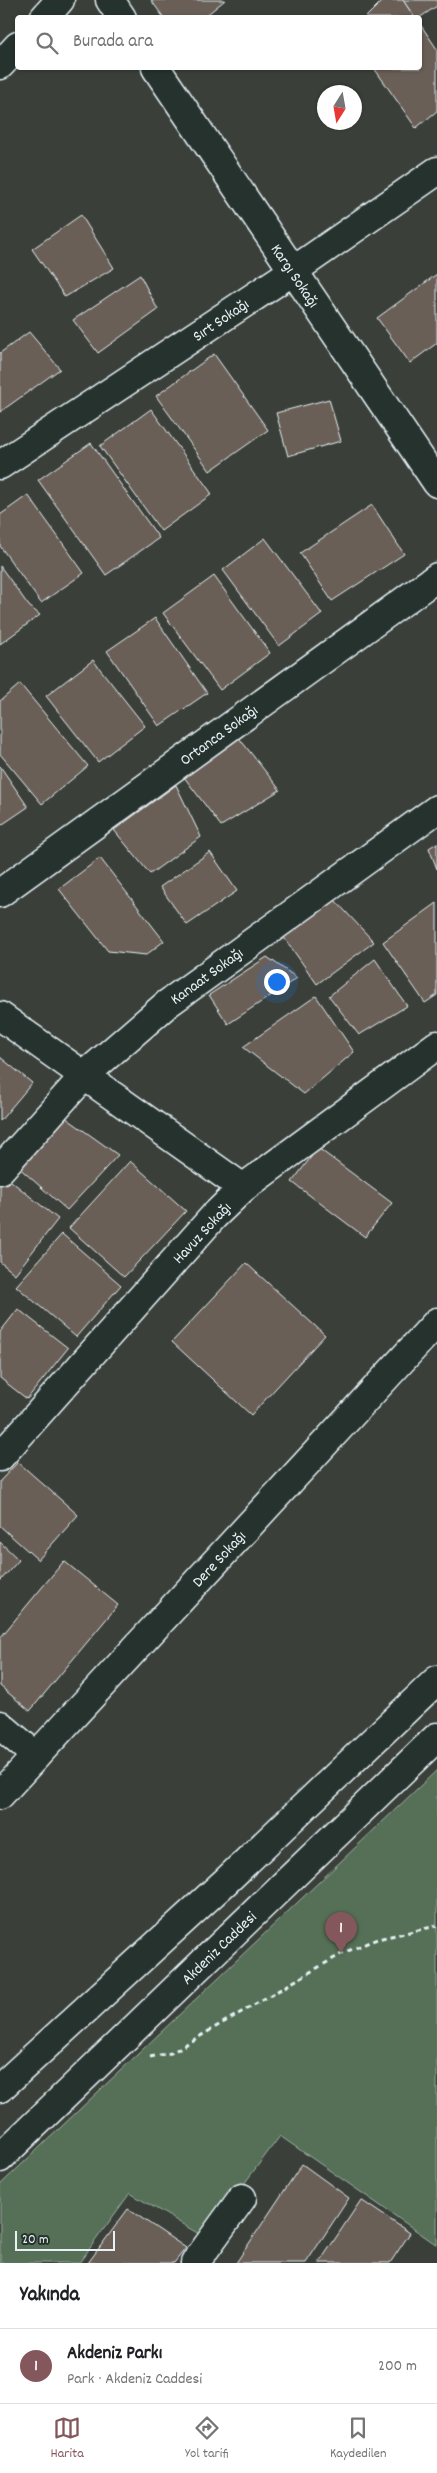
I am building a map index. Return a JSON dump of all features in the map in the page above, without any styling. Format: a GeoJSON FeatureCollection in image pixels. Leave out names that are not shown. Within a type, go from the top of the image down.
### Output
{"type":"FeatureCollection","features":[{"type":"Feature","properties":{"kind":"street"},"geometry":{"type":"LineString","coordinates":[[47,15],[60,0]]}},
{"type":"Feature","properties":{"kind":"street"},"geometry":{"type":"LineString","coordinates":[[110,0],[120,15]]}},
{"type":"Feature","properties":{"kind":"street"},"geometry":{"type":"LineString","coordinates":[[0,65],[15,49]]}},
{"type":"Feature","properties":{"kind":"street","name":"Kargı Sokağı"},"geometry":{"type":"LineString","coordinates":[[157,70],[437,483]]}},
{"type":"Feature","properties":{"kind":"street","name":"Sırt Sokağı"},"geometry":{"type":"LineString","coordinates":[[0,465],[293,270],[437,171]]}},
{"type":"Feature","properties":{"kind":"street","name":"Ortanca Sokağı"},"geometry":{"type":"LineString","coordinates":[[0,893],[437,578]]}},
{"type":"Feature","properties":{"kind":"street","name":"Kanaat Sokağı"},"geometry":{"type":"LineString","coordinates":[[0,1170],[85,1075],[167,1004],[437,809]]}},
{"type":"Feature","properties":{"kind":"street"},"geometry":{"type":"LineString","coordinates":[[0,1016],[242,1188]]}},
{"type":"Feature","properties":{"kind":"street","name":"Havuz Sokağı"},"geometry":{"type":"LineString","coordinates":[[0,1457],[214,1216],[242,1188],[437,1045]]}},
{"type":"Feature","properties":{"kind":"street","name":"Dere Sokağı"},"geometry":{"type":"LineString","coordinates":[[0,1795],[437,1322]]}},
{"type":"Feature","properties":{"kind":"street"},"geometry":{"type":"LineString","coordinates":[[0,2088],[225,1882],[437,1680]]}},
{"type":"Feature","properties":{"kind":"street"},"geometry":{"type":"LineString","coordinates":[[0,1725],[36,1756]]}},
{"type":"Feature","properties":{"kind":"street","name":"Akdeniz Caddesi"},"geometry":{"type":"LineString","coordinates":[[0,2158],[437,1736]]}},
{"type":"Feature","properties":{"kind":"street"},"geometry":{"type":"LineString","coordinates":[[195,2263],[242,2198]]}},
{"type":"Feature","properties":{"kind":"path"},"geometry":{"type":"LineString","coordinates":[[112,2050],[154,2058],[171,2053],[343,1953],[377,1939],[437,1926]]}},
{"type":"Feature","properties":{"kind":"green space"},"geometry":{"type":"Polygon","coordinates":[[[437,1770],[437,2245],[280,2136],[204,2237],[130,2193],[79,2263],[0,2263],[0,2185],[437,1770]]]}},
{"type":"Feature","properties":{"kind":"building"},"geometry":{"type":"Polygon","coordinates":[[[151,0],[225,0],[207,15],[162,15],[151,0]]]}},
{"type":"Feature","properties":{"kind":"building"},"geometry":{"type":"Polygon","coordinates":[[[383,0],[403,0],[413,15],[368,15],[383,0]]]}},
{"type":"Feature","properties":{"kind":"building"},"geometry":{"type":"Polygon","coordinates":[[[403,0],[437,0],[437,6],[422,16],[413,15],[403,0]]]}},
{"type":"Feature","properties":{"kind":"building"},"geometry":{"type":"Polygon","coordinates":[[[422,27],[437,49],[437,111],[416,128],[375,70],[422,70],[422,27]]]}},
{"type":"Feature","properties":{"kind":"building"},"geometry":{"type":"Polygon","coordinates":[[[81,215],[114,268],[65,297],[32,249],[81,215]]]}},
{"type":"Feature","properties":{"kind":"building"},"geometry":{"type":"Polygon","coordinates":[[[437,274],[437,343],[410,363],[377,318],[437,274]]]}},
{"type":"Feature","properties":{"kind":"building"},"geometry":{"type":"Polygon","coordinates":[[[140,275],[158,310],[98,353],[73,320],[140,275]]]}},
{"type":"Feature","properties":{"kind":"building"},"geometry":{"type":"Polygon","coordinates":[[[29,332],[60,369],[0,412],[0,353],[29,332]]]}},
{"type":"Feature","properties":{"kind":"building"},"geometry":{"type":"Polygon","coordinates":[[[214,354],[268,430],[210,471],[156,396],[214,354]]]}},
{"type":"Feature","properties":{"kind":"building"},"geometry":{"type":"Polygon","coordinates":[[[329,399],[341,441],[288,456],[276,413],[329,399]]]}},
{"type":"Feature","properties":{"kind":"building"},"geometry":{"type":"Polygon","coordinates":[[[151,409],[212,494],[161,531],[100,446],[151,409]]]}},
{"type":"Feature","properties":{"kind":"building"},"geometry":{"type":"Polygon","coordinates":[[[91,443],[159,538],[106,575],[38,480],[91,443]]]}},
{"type":"Feature","properties":{"kind":"building"},"geometry":{"type":"Polygon","coordinates":[[[28,495],[84,573],[41,603],[0,546],[0,515],[28,495]]]}},
{"type":"Feature","properties":{"kind":"building"},"geometry":{"type":"Polygon","coordinates":[[[372,505],[404,554],[332,601],[300,553],[372,505]]]}},
{"type":"Feature","properties":{"kind":"building"},"geometry":{"type":"Polygon","coordinates":[[[265,538],[322,614],[279,646],[223,570],[265,538]]]}},
{"type":"Feature","properties":{"kind":"building"},"geometry":{"type":"Polygon","coordinates":[[[0,566],[29,606],[40,615],[0,644],[0,566]]]}},
{"type":"Feature","properties":{"kind":"building"},"geometry":{"type":"Polygon","coordinates":[[[214,576],[270,653],[220,690],[163,613],[214,576]]]}},
{"type":"Feature","properties":{"kind":"building"},"geometry":{"type":"Polygon","coordinates":[[[155,618],[207,693],[159,726],[107,651],[155,618]]]}},
{"type":"Feature","properties":{"kind":"building"},"geometry":{"type":"Polygon","coordinates":[[[93,660],[145,726],[98,762],[46,696],[93,660]]]}},
{"type":"Feature","properties":{"kind":"building"},"geometry":{"type":"Polygon","coordinates":[[[20,684],[88,766],[42,804],[0,754],[0,701],[20,684]]]}},
{"type":"Feature","properties":{"kind":"building"},"geometry":{"type":"Polygon","coordinates":[[[239,738],[280,790],[221,826],[184,777],[239,738]]]}},
{"type":"Feature","properties":{"kind":"building"},"geometry":{"type":"Polygon","coordinates":[[[0,766],[28,807],[0,826],[0,766]]]}},
{"type":"Feature","properties":{"kind":"building"},"geometry":{"type":"Polygon","coordinates":[[[176,785],[201,837],[150,874],[114,830],[176,785]]]}},
{"type":"Feature","properties":{"kind":"building"},"geometry":{"type":"Polygon","coordinates":[[[437,843],[437,869],[429,848],[437,843]]]}},
{"type":"Feature","properties":{"kind":"building"},"geometry":{"type":"Polygon","coordinates":[[[210,852],[237,891],[187,925],[160,887],[210,852]]]}},
{"type":"Feature","properties":{"kind":"building"},"geometry":{"type":"Polygon","coordinates":[[[100,858],[164,941],[146,955],[108,951],[59,889],[100,858]]]}},
{"type":"Feature","properties":{"kind":"building"},"geometry":{"type":"Polygon","coordinates":[[[332,897],[374,942],[317,984],[283,936],[332,897]]]}},
{"type":"Feature","properties":{"kind":"building"},"geometry":{"type":"Polygon","coordinates":[[[437,903],[437,995],[425,1003],[383,942],[437,903]]]}},
{"type":"Feature","properties":{"kind":"building"},"geometry":{"type":"Polygon","coordinates":[[[267,957],[297,978],[228,1024],[209,995],[267,957]]]}},
{"type":"Feature","properties":{"kind":"building"},"geometry":{"type":"Polygon","coordinates":[[[375,959],[407,1006],[359,1035],[329,996],[375,959]]]}},
{"type":"Feature","properties":{"kind":"building"},"geometry":{"type":"Polygon","coordinates":[[[316,996],[354,1052],[304,1094],[243,1047],[316,996]]]}},
{"type":"Feature","properties":{"kind":"building"},"geometry":{"type":"Polygon","coordinates":[[[0,1057],[32,1083],[0,1121],[0,1057]]]}},
{"type":"Feature","properties":{"kind":"building"},"geometry":{"type":"Polygon","coordinates":[[[62,1115],[118,1155],[67,1210],[16,1165],[62,1115]]]}},
{"type":"Feature","properties":{"kind":"building"},"geometry":{"type":"Polygon","coordinates":[[[318,1148],[392,1203],[365,1237],[292,1182],[318,1148]]]}},
{"type":"Feature","properties":{"kind":"building"},"geometry":{"type":"Polygon","coordinates":[[[130,1161],[186,1211],[124,1277],[69,1228],[130,1161]]]}},
{"type":"Feature","properties":{"kind":"building"},"geometry":{"type":"Polygon","coordinates":[[[6,1177],[58,1219],[15,1274],[0,1262],[0,1184],[6,1177]]]}},
{"type":"Feature","properties":{"kind":"building"},"geometry":{"type":"Polygon","coordinates":[[[62,1234],[121,1285],[76,1337],[16,1286],[62,1234]]]}},
{"type":"Feature","properties":{"kind":"building"},"geometry":{"type":"Polygon","coordinates":[[[246,1263],[325,1335],[251,1415],[172,1342],[246,1263]]]}},
{"type":"Feature","properties":{"kind":"building"},"geometry":{"type":"Polygon","coordinates":[[[18,1309],[68,1348],[27,1399],[0,1378],[0,1332],[18,1309]]]}},
{"type":"Feature","properties":{"kind":"building"},"geometry":{"type":"Polygon","coordinates":[[[18,1462],[78,1515],[38,1560],[0,1526],[0,1481],[18,1462]]]}},
{"type":"Feature","properties":{"kind":"building"},"geometry":{"type":"Polygon","coordinates":[[[0,1542],[19,1560],[0,1581],[0,1542]]]}},
{"type":"Feature","properties":{"kind":"building"},"geometry":{"type":"Polygon","coordinates":[[[64,1561],[118,1605],[30,1711],[0,1686],[0,1638],[64,1561]]]}},
{"type":"Feature","properties":{"kind":"building"},"geometry":{"type":"Polygon","coordinates":[[[302,2164],[349,2198],[306,2263],[236,2263],[302,2164]]]}},
{"type":"Feature","properties":{"kind":"building"},"geometry":{"type":"Polygon","coordinates":[[[361,2200],[410,2233],[390,2263],[319,2263],[361,2200]]]}},
{"type":"Feature","properties":{"kind":"building"},"geometry":{"type":"Polygon","coordinates":[[[128,2209],[186,2248],[174,2263],[88,2263],[128,2209]]]}},
{"type":"Feature","properties":{"kind":"place","name":"Akdeniz Parkı"},"geometry":{"type":"Point","coordinates":[341,1953]}}]}
